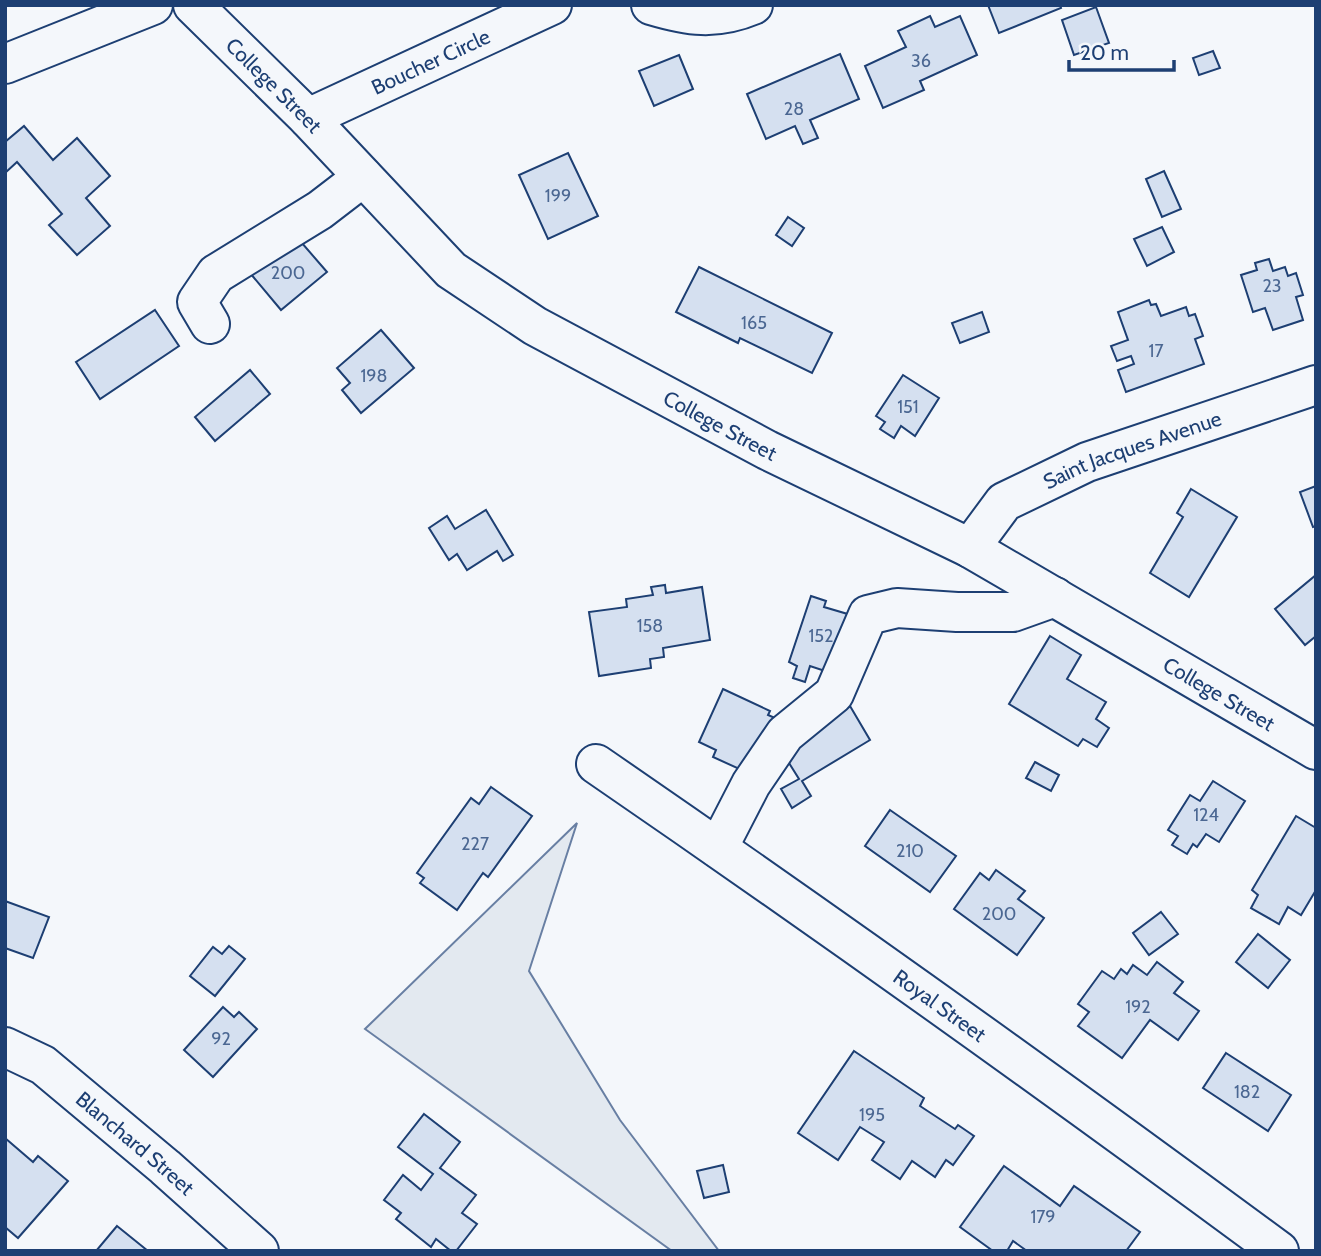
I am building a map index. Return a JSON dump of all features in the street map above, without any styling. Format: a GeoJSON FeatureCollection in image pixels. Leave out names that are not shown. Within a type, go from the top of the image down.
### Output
{"type":"FeatureCollection","features":[{"type":"Feature","properties":{"kind":"street"},"geometry":{"type":"LineString","coordinates":[[5,64],[153,5]]}},
{"type":"Feature","properties":{"kind":"street","name":"College Street"},"geometry":{"type":"LineString","coordinates":[[193,5],[309,118],[452,270],[535,326],[767,450],[970,548],[1316,750]]}},
{"type":"Feature","properties":{"kind":"street","name":"Boucher Circle"},"geometry":{"type":"LineString","coordinates":[[309,118],[552,5]]}},
{"type":"Feature","properties":{"kind":"street"},"geometry":{"type":"LineString","coordinates":[[650,5],[690,16],[734,13],[752,5]]}},
{"type":"Feature","properties":{"kind":"street"},"geometry":{"type":"LineString","coordinates":[[210,324],[197,302],[216,274],[320,211],[363,177]]}},
{"type":"Feature","properties":{"kind":"street","name":"Saint Jacques Avenue"},"geometry":{"type":"LineString","coordinates":[[970,548],[1004,502],[1087,462],[1316,385]]}},
{"type":"Feature","properties":{"kind":"street"},"geometry":{"type":"LineString","coordinates":[[718,848],[751,784],[785,734],[834,694],[868,615],[897,608],[1013,612],[1055,597]]}},
{"type":"Feature","properties":{"kind":"street","name":"Royal Street"},"geometry":{"type":"LineString","coordinates":[[596,764],[1049,1081],[1279,1251]]}},
{"type":"Feature","properties":{"kind":"street","name":"Blanchard Street"},"geometry":{"type":"LineString","coordinates":[[5,1047],[43,1065],[165,1167],[259,1251]]}},
{"type":"Feature","properties":{"kind":"shaded area"},"geometry":{"type":"Polygon","coordinates":[[[577,823],[529,971],[620,1120],[719,1251],[672,1251],[365,1029],[577,823]]]}},
{"type":"Feature","properties":{"kind":"building"},"geometry":{"type":"Polygon","coordinates":[[[988,5],[1060,5],[1061,8],[999,33],[988,5]]]}},
{"type":"Feature","properties":{"kind":"building"},"geometry":{"type":"Polygon","coordinates":[[[1096,7],[1109,43],[1074,55],[1062,20],[1096,7]]]}},
{"type":"Feature","properties":{"kind":"building"},"geometry":{"type":"Polygon","coordinates":[[[930,16],[935,27],[960,16],[977,55],[920,81],[924,90],[883,108],[865,66],[906,47],[898,31],[930,16]]]}},
{"type":"Feature","properties":{"kind":"building"},"geometry":{"type":"Polygon","coordinates":[[[1213,51],[1220,68],[1199,75],[1193,58],[1213,51]]]}},
{"type":"Feature","properties":{"kind":"building"},"geometry":{"type":"Polygon","coordinates":[[[840,54],[859,99],[810,120],[818,138],[803,144],[795,126],[766,139],[747,94],[840,54]]]}},
{"type":"Feature","properties":{"kind":"building"},"geometry":{"type":"Polygon","coordinates":[[[679,55],[693,89],[654,106],[639,71],[679,55]]]}},
{"type":"Feature","properties":{"kind":"building"},"geometry":{"type":"Polygon","coordinates":[[[24,126],[53,160],[77,138],[110,176],[86,198],[110,226],[77,255],[49,225],[62,214],[17,162],[5,173],[5,142],[24,126]]]}},
{"type":"Feature","properties":{"kind":"building"},"geometry":{"type":"Polygon","coordinates":[[[568,153],[598,216],[548,239],[519,175],[568,153]]]}},
{"type":"Feature","properties":{"kind":"building"},"geometry":{"type":"Polygon","coordinates":[[[1164,171],[1181,209],[1162,217],[1146,179],[1164,171]]]}},
{"type":"Feature","properties":{"kind":"building"},"geometry":{"type":"Polygon","coordinates":[[[788,217],[804,228],[792,246],[776,235],[788,217]]]}},
{"type":"Feature","properties":{"kind":"building"},"geometry":{"type":"Polygon","coordinates":[[[1162,227],[1174,252],[1147,266],[1134,239],[1162,227]]]}},
{"type":"Feature","properties":{"kind":"building"},"geometry":{"type":"Polygon","coordinates":[[[295,235],[327,272],[281,310],[250,273],[295,235]]]}},
{"type":"Feature","properties":{"kind":"building"},"geometry":{"type":"Polygon","coordinates":[[[1269,259],[1273,271],[1285,267],[1288,276],[1296,273],[1303,295],[1296,297],[1303,320],[1273,330],[1265,308],[1253,312],[1241,275],[1257,270],[1255,263],[1269,259]]]}},
{"type":"Feature","properties":{"kind":"building"},"geometry":{"type":"Polygon","coordinates":[[[699,267],[832,333],[812,373],[740,338],[738,343],[676,312],[699,267]]]}},
{"type":"Feature","properties":{"kind":"building"},"geometry":{"type":"Polygon","coordinates":[[[1149,300],[1151,305],[1156,304],[1161,316],[1186,307],[1189,316],[1195,314],[1203,336],[1195,339],[1204,364],[1126,392],[1118,370],[1134,364],[1131,356],[1117,361],[1111,346],[1128,340],[1118,312],[1149,300]]]}},
{"type":"Feature","properties":{"kind":"building"},"geometry":{"type":"Polygon","coordinates":[[[155,310],[179,346],[100,399],[76,362],[155,310]]]}},
{"type":"Feature","properties":{"kind":"building"},"geometry":{"type":"Polygon","coordinates":[[[982,312],[989,332],[960,343],[952,323],[982,312]]]}},
{"type":"Feature","properties":{"kind":"building"},"geometry":{"type":"Polygon","coordinates":[[[381,330],[414,368],[361,413],[342,390],[350,383],[337,368],[381,330]]]}},
{"type":"Feature","properties":{"kind":"building"},"geometry":{"type":"Polygon","coordinates":[[[250,370],[270,394],[215,441],[195,417],[250,370]]]}},
{"type":"Feature","properties":{"kind":"building"},"geometry":{"type":"Polygon","coordinates":[[[903,375],[939,398],[915,436],[901,426],[894,438],[880,429],[885,422],[876,416],[903,375]]]}},
{"type":"Feature","properties":{"kind":"building"},"geometry":{"type":"Polygon","coordinates":[[[1316,486],[1316,526],[1313,527],[1300,492],[1316,486]]]}},
{"type":"Feature","properties":{"kind":"building"},"geometry":{"type":"Polygon","coordinates":[[[1191,489],[1237,517],[1189,597],[1150,573],[1183,517],[1177,513],[1191,489]]]}},
{"type":"Feature","properties":{"kind":"building"},"geometry":{"type":"Polygon","coordinates":[[[486,510],[513,555],[503,561],[497,551],[467,570],[457,554],[449,560],[429,528],[447,516],[455,529],[486,510]]]}},
{"type":"Feature","properties":{"kind":"building"},"geometry":{"type":"Polygon","coordinates":[[[1316,575],[1316,636],[1305,645],[1275,609],[1316,575]]]}},
{"type":"Feature","properties":{"kind":"building"},"geometry":{"type":"Polygon","coordinates":[[[665,585],[666,593],[702,587],[710,640],[663,648],[664,657],[650,659],[651,668],[599,676],[589,612],[627,607],[626,599],[653,595],[651,587],[665,585]]]}},
{"type":"Feature","properties":{"kind":"building"},"geometry":{"type":"Polygon","coordinates":[[[811,596],[826,601],[824,607],[851,615],[828,672],[810,666],[805,682],[793,678],[797,666],[789,662],[811,596]]]}},
{"type":"Feature","properties":{"kind":"building"},"geometry":{"type":"Polygon","coordinates":[[[1050,636],[1081,655],[1067,679],[1106,702],[1096,719],[1109,728],[1097,747],[1083,739],[1078,746],[1009,704],[1050,636]]]}},
{"type":"Feature","properties":{"kind":"building"},"geometry":{"type":"Polygon","coordinates":[[[723,689],[770,711],[768,715],[775,718],[746,772],[713,757],[716,750],[699,742],[723,689]]]}},
{"type":"Feature","properties":{"kind":"building"},"geometry":{"type":"Polygon","coordinates":[[[850,706],[870,740],[802,781],[811,796],[792,808],[781,789],[799,779],[784,755],[799,737],[850,706]]]}},
{"type":"Feature","properties":{"kind":"building"},"geometry":{"type":"Polygon","coordinates":[[[1035,762],[1059,775],[1051,791],[1026,778],[1035,762]]]}},
{"type":"Feature","properties":{"kind":"building"},"geometry":{"type":"Polygon","coordinates":[[[1213,781],[1245,801],[1219,842],[1206,834],[1197,847],[1193,844],[1187,854],[1172,845],[1178,836],[1168,830],[1190,795],[1200,801],[1213,781]]]}},
{"type":"Feature","properties":{"kind":"building"},"geometry":{"type":"Polygon","coordinates":[[[491,787],[532,816],[488,877],[483,873],[457,910],[420,883],[424,878],[417,873],[471,798],[479,804],[491,787]]]}},
{"type":"Feature","properties":{"kind":"building"},"geometry":{"type":"Polygon","coordinates":[[[890,810],[956,856],[930,892],[865,846],[890,810]]]}},
{"type":"Feature","properties":{"kind":"building"},"geometry":{"type":"Polygon","coordinates":[[[1296,816],[1316,828],[1316,890],[1301,915],[1288,907],[1279,924],[1251,908],[1258,895],[1252,890],[1296,816]]]}},
{"type":"Feature","properties":{"kind":"building"},"geometry":{"type":"Polygon","coordinates":[[[996,870],[1025,891],[1018,899],[1044,918],[1017,955],[954,909],[980,873],[989,880],[996,870]]]}},
{"type":"Feature","properties":{"kind":"building"},"geometry":{"type":"Polygon","coordinates":[[[5,901],[49,917],[33,958],[5,948],[5,901]]]}},
{"type":"Feature","properties":{"kind":"building"},"geometry":{"type":"Polygon","coordinates":[[[1161,912],[1178,934],[1149,955],[1133,933],[1161,912]]]}},
{"type":"Feature","properties":{"kind":"building"},"geometry":{"type":"Polygon","coordinates":[[[1258,934],[1290,960],[1268,988],[1236,962],[1258,934]]]}},
{"type":"Feature","properties":{"kind":"building"},"geometry":{"type":"Polygon","coordinates":[[[229,946],[245,959],[215,996],[190,976],[213,947],[222,954],[229,946]]]}},
{"type":"Feature","properties":{"kind":"building"},"geometry":{"type":"Polygon","coordinates":[[[1157,962],[1183,982],[1174,993],[1199,1011],[1178,1040],[1150,1020],[1122,1058],[1078,1026],[1089,1012],[1078,1004],[1102,971],[1114,979],[1121,969],[1127,974],[1133,965],[1147,975],[1157,962]]]}},
{"type":"Feature","properties":{"kind":"building"},"geometry":{"type":"Polygon","coordinates":[[[223,1007],[234,1017],[239,1012],[257,1029],[213,1077],[184,1050],[223,1007]]]}},
{"type":"Feature","properties":{"kind":"building"},"geometry":{"type":"Polygon","coordinates":[[[854,1051],[924,1098],[920,1106],[955,1129],[958,1125],[974,1136],[953,1165],[946,1160],[935,1177],[912,1161],[900,1179],[872,1160],[884,1142],[860,1127],[838,1160],[798,1133],[854,1051]]]}},
{"type":"Feature","properties":{"kind":"building"},"geometry":{"type":"Polygon","coordinates":[[[1226,1053],[1291,1095],[1268,1131],[1203,1088],[1226,1053]]]}},
{"type":"Feature","properties":{"kind":"building"},"geometry":{"type":"Polygon","coordinates":[[[424,1114],[460,1142],[440,1168],[476,1195],[462,1213],[477,1224],[456,1251],[451,1251],[436,1239],[431,1247],[396,1219],[401,1213],[384,1200],[403,1175],[421,1190],[433,1174],[398,1147],[424,1114]]]}},
{"type":"Feature","properties":{"kind":"building"},"geometry":{"type":"Polygon","coordinates":[[[5,1138],[33,1162],[38,1156],[68,1181],[18,1238],[5,1227],[5,1138]]]}},
{"type":"Feature","properties":{"kind":"building"},"geometry":{"type":"Polygon","coordinates":[[[723,1165],[729,1192],[704,1198],[697,1171],[723,1165]]]}},
{"type":"Feature","properties":{"kind":"building"},"geometry":{"type":"Polygon","coordinates":[[[1004,1166],[1060,1206],[1074,1186],[1140,1232],[1126,1251],[1027,1251],[1013,1241],[1007,1251],[993,1251],[960,1227],[1004,1166]]]}},
{"type":"Feature","properties":{"kind":"building"},"geometry":{"type":"Polygon","coordinates":[[[117,1226],[148,1251],[96,1251],[117,1226]]]}}]}
